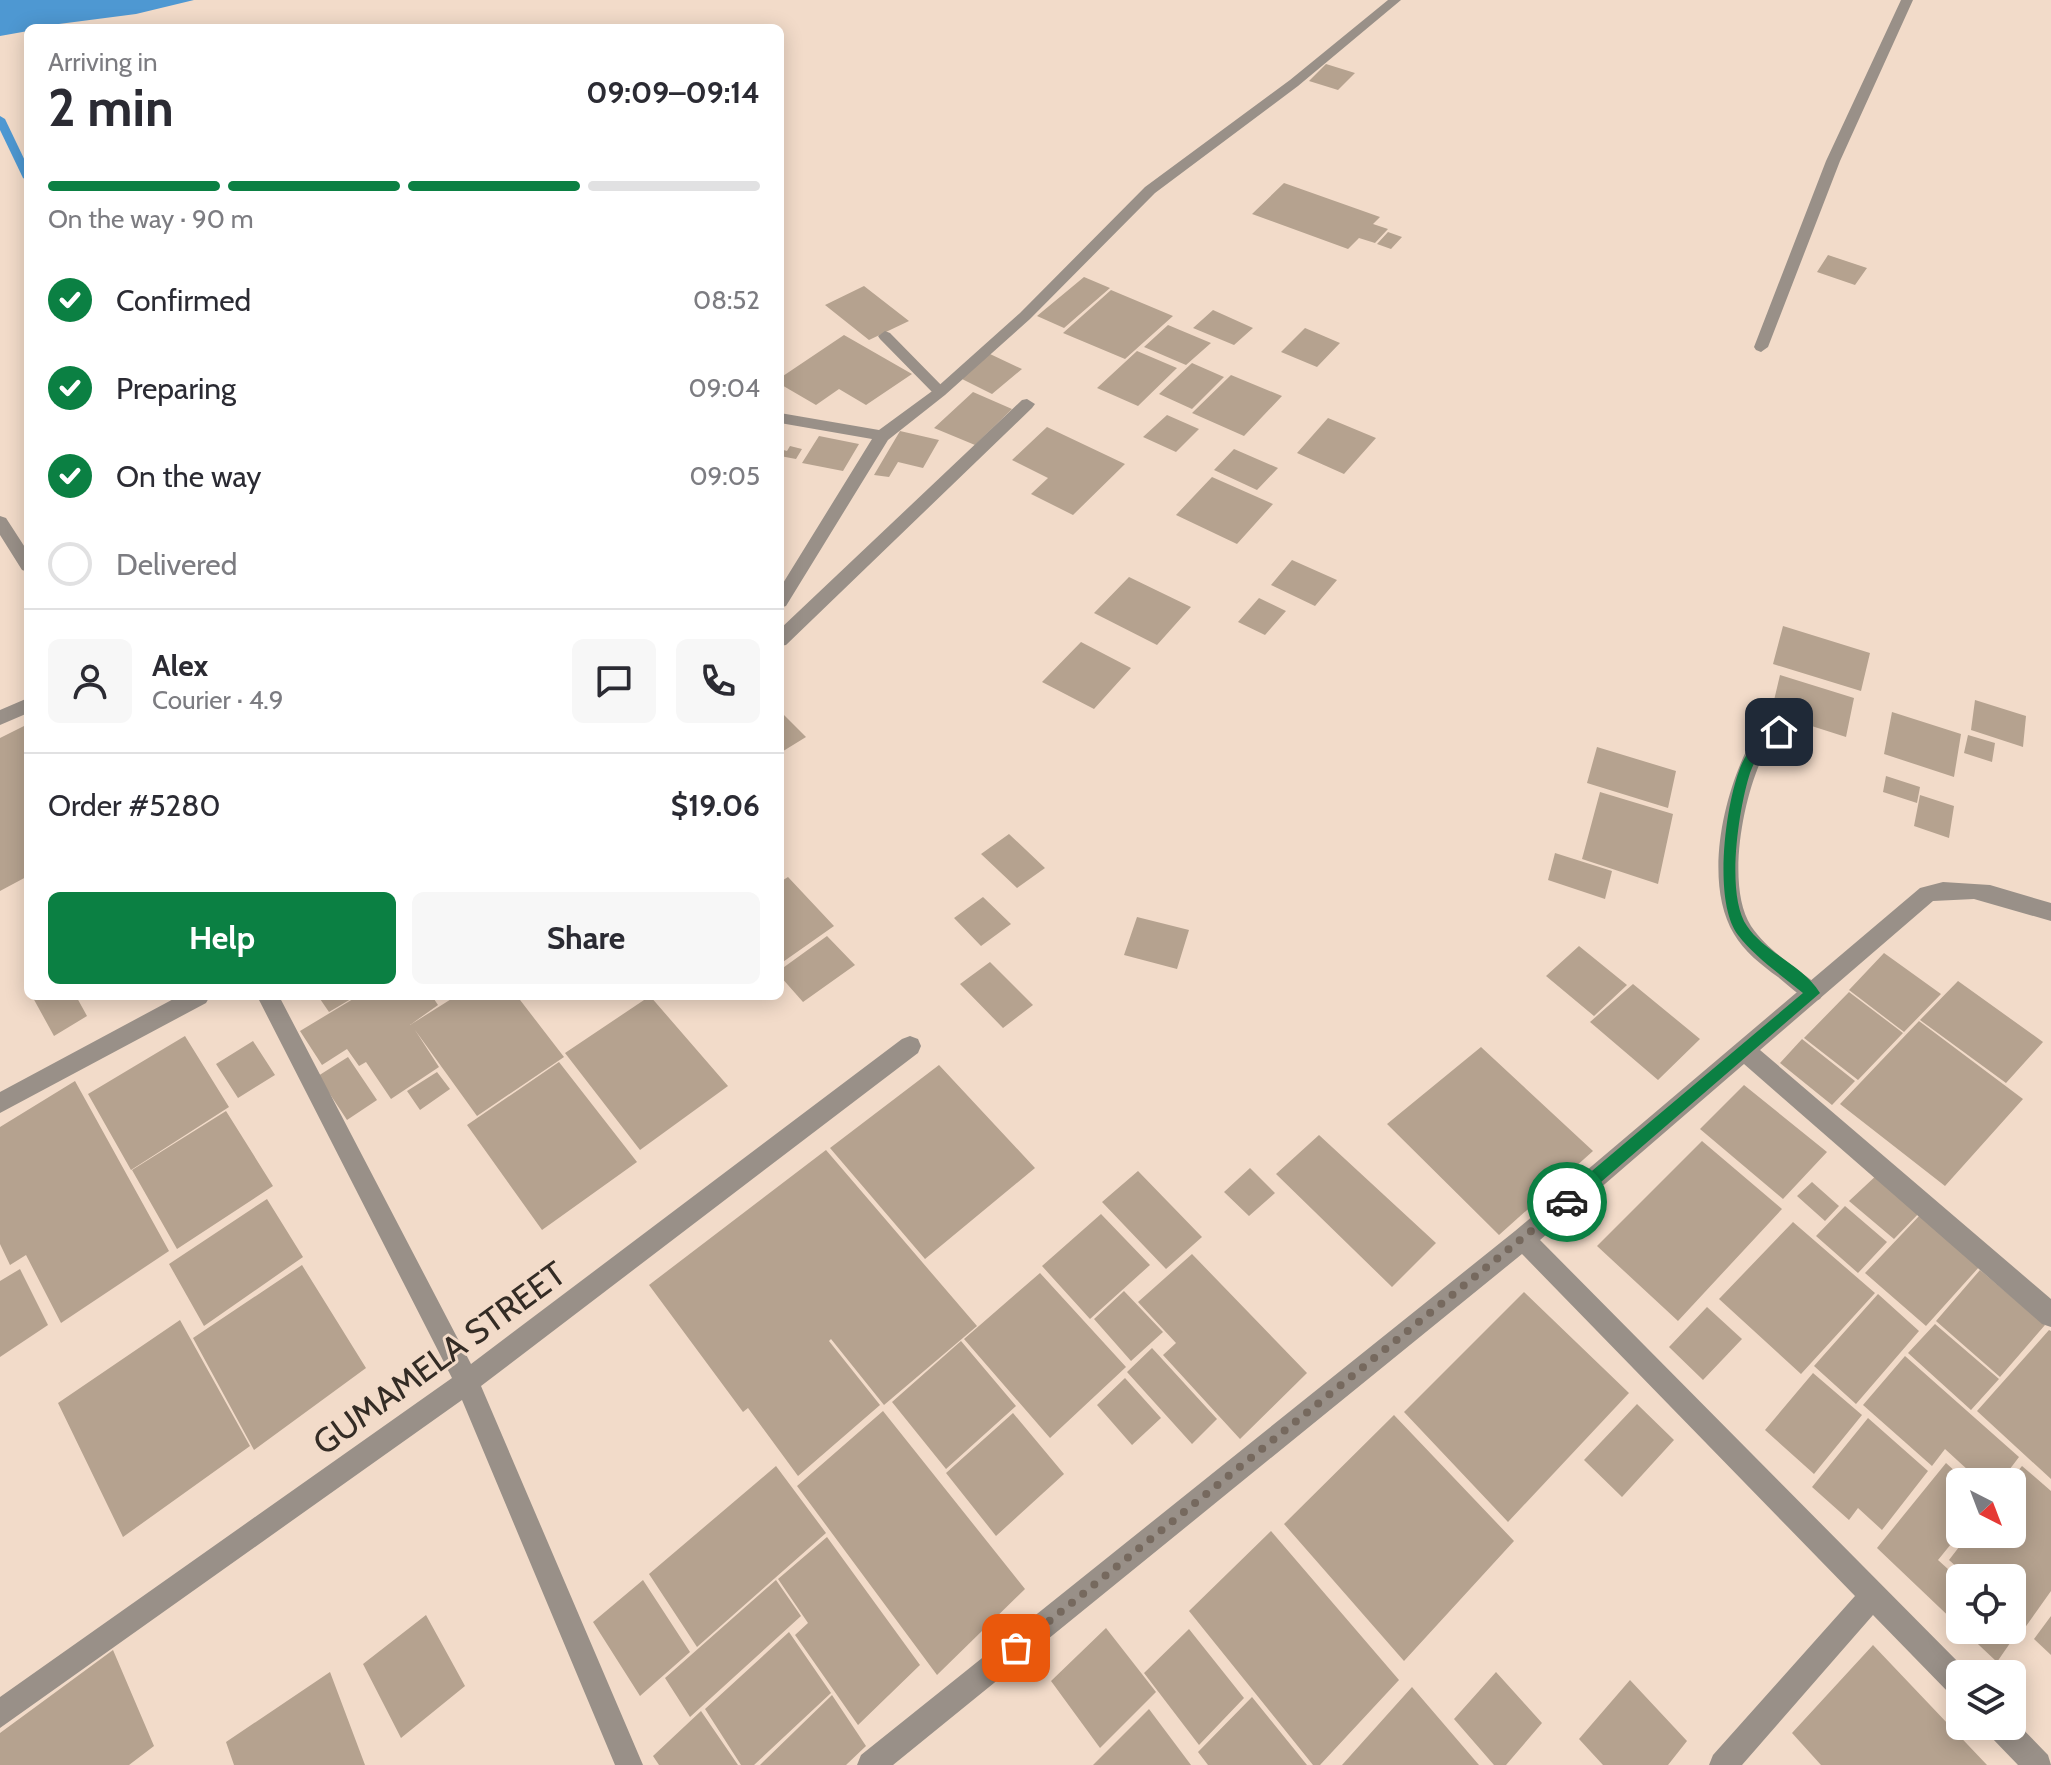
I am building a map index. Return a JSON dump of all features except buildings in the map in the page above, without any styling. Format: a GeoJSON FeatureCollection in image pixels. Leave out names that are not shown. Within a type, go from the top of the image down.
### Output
{"type":"FeatureCollection","features":[{"type":"Feature","properties":{"kind":"street"},"geometry":{"type":"LineString","coordinates":[[784,595],[882,436],[940,392],[1025,316],[1150,190],[1294,83],[1395,0]]}},
{"type":"Feature","properties":{"kind":"street"},"geometry":{"type":"LineString","coordinates":[[1761,347],[1833,161],[1907,0]]}},
{"type":"Feature","properties":{"kind":"street"},"geometry":{"type":"LineString","coordinates":[[885,336],[940,392]]}},
{"type":"Feature","properties":{"kind":"street"},"geometry":{"type":"LineString","coordinates":[[784,636],[1027,404]]}},
{"type":"Feature","properties":{"kind":"street"},"geometry":{"type":"LineString","coordinates":[[784,419],[882,436]]}},
{"type":"Feature","properties":{"kind":"street"},"geometry":{"type":"LineString","coordinates":[[0,522],[24,560]]}},
{"type":"Feature","properties":{"kind":"street"},"geometry":{"type":"LineString","coordinates":[[0,718],[24,707]]}},
{"type":"Feature","properties":{"kind":"street"},"geometry":{"type":"LineString","coordinates":[[1803,732],[1779,732],[1764,736],[1744,772],[1730,851],[1732,909],[1741,929],[1757,946],[1813,993]]}},
{"type":"Feature","properties":{"kind":"street"},"geometry":{"type":"LineString","coordinates":[[871,1765],[1523,1239],[1746,1052],[1927,894],[1949,887],[1983,891],[2051,912]]}},
{"type":"Feature","properties":{"kind":"street"},"geometry":{"type":"LineString","coordinates":[[0,1103],[192,1000]]}},
{"type":"Feature","properties":{"kind":"street"},"geometry":{"type":"LineString","coordinates":[[270,1000],[467,1382],[629,1765]]}},
{"type":"Feature","properties":{"kind":"street","name":"GUMAMELA STREET"},"geometry":{"type":"LineString","coordinates":[[0,1714],[467,1382],[910,1046]]}},
{"type":"Feature","properties":{"kind":"street"},"geometry":{"type":"LineString","coordinates":[[1746,1052],[2051,1315]]}},
{"type":"Feature","properties":{"kind":"street"},"geometry":{"type":"LineString","coordinates":[[1523,1239],[1946,1669]]}},
{"type":"Feature","properties":{"kind":"street"},"geometry":{"type":"LineString","coordinates":[[1723,1765],[1874,1594]]}},
{"type":"Feature","properties":{"kind":"street"},"geometry":{"type":"LineString","coordinates":[[2014,1740],[2038,1765]]}},
{"type":"Feature","properties":{"kind":"water"},"geometry":{"type":"Polygon","coordinates":[[[0,0],[194,0],[136,14],[59,24],[24,24],[24,32],[0,36],[0,0]]]}},
{"type":"Feature","properties":{"kind":"waterway"},"geometry":{"type":"LineString","coordinates":[[0,119],[24,170]]}},
{"type":"Feature","properties":{"kind":"way so far"},"geometry":{"type":"LineString","coordinates":[[1016,1648],[1567,1202]]}},
{"type":"Feature","properties":{"kind":"route"},"geometry":{"type":"LineString","coordinates":[[1567,1202],[1813,993],[1757,946],[1741,929],[1732,909],[1730,851],[1744,772],[1764,736],[1779,732]]}}]}
